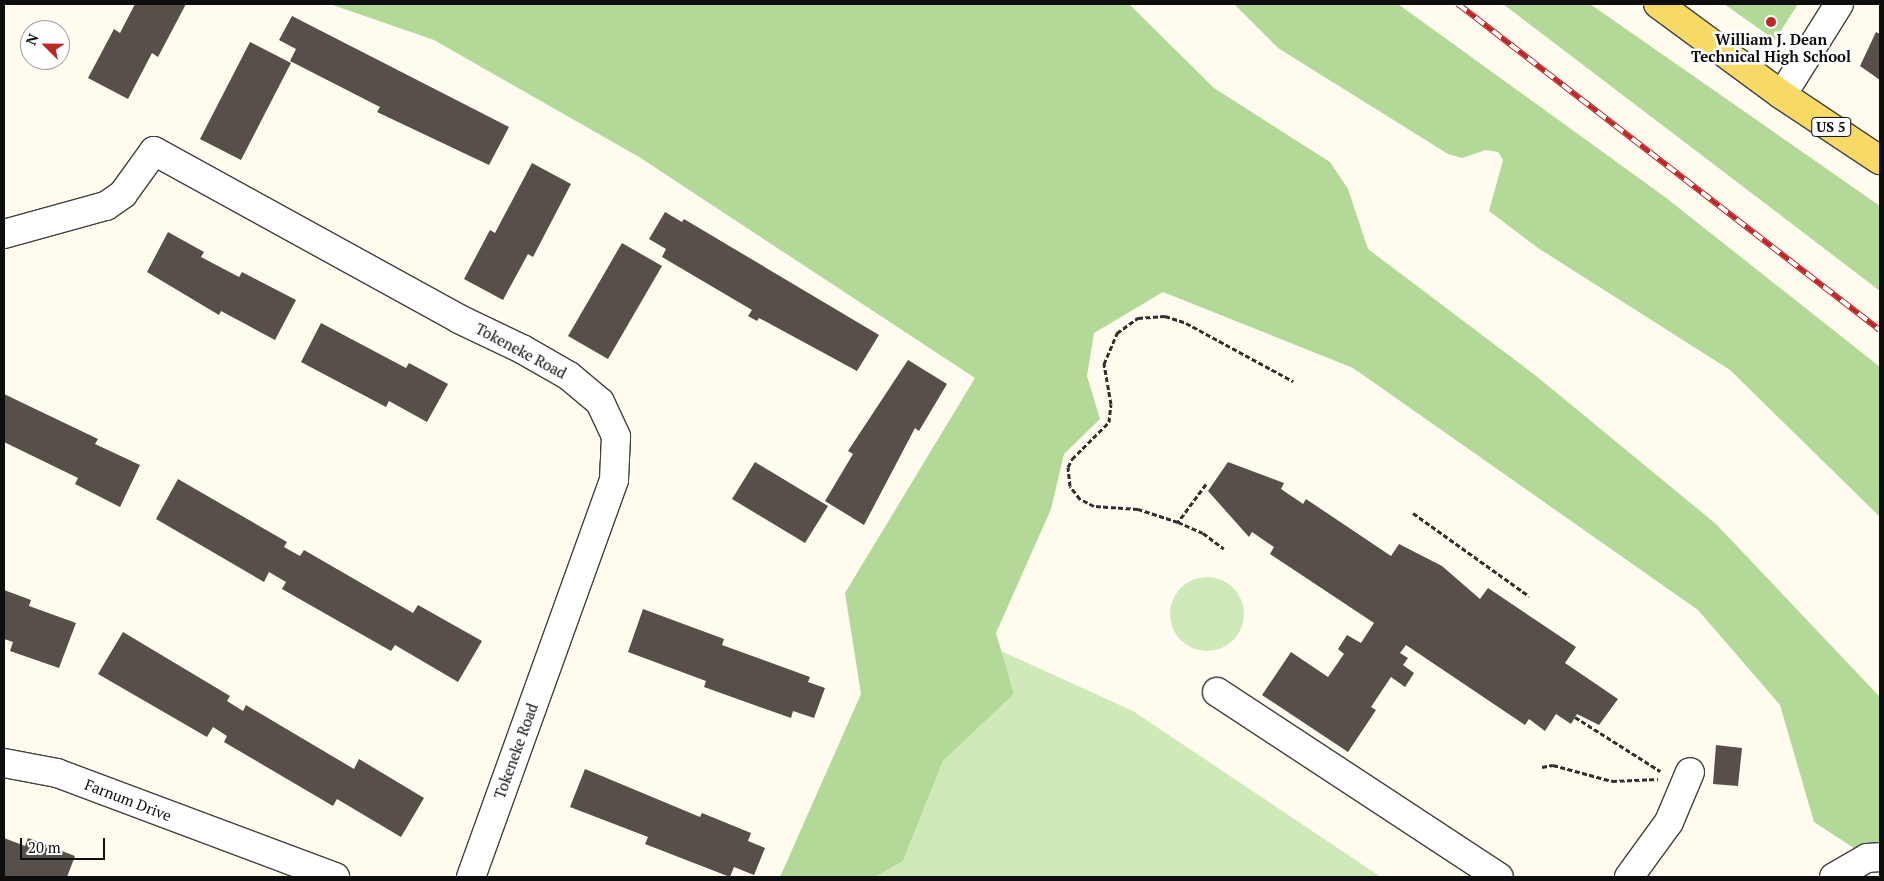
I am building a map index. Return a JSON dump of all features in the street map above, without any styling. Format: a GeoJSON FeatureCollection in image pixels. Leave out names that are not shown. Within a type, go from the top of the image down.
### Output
{"type":"FeatureCollection","features":[{"type":"Feature","properties":{"kind":"main road","name":"US 5"},"geometry":{"type":"LineString","coordinates":[[1658,4],[1782,95],[1880,160]]}},
{"type":"Feature","properties":{"kind":"main road","name":"US 5"},"geometry":{"type":"LineString","coordinates":[[1688,4],[1782,95]]}},
{"type":"Feature","properties":{"kind":"street"},"geometry":{"type":"LineString","coordinates":[[1782,95],[1839,4]]}},
{"type":"Feature","properties":{"kind":"street","name":"Tokeneke Road"},"geometry":{"type":"LineString","coordinates":[[4,234],[106,206],[129,188],[154,151],[459,319],[522,349],[570,376],[600,402],[616,437],[614,480],[470,877]]}},
{"type":"Feature","properties":{"kind":"street"},"geometry":{"type":"LineString","coordinates":[[1217,692],[1499,877]]}},
{"type":"Feature","properties":{"kind":"street","name":"Farnum Drive"},"geometry":{"type":"LineString","coordinates":[[4,763],[57,773],[335,877]]}},
{"type":"Feature","properties":{"kind":"street"},"geometry":{"type":"LineString","coordinates":[[1629,877],[1669,822],[1690,772]]}},
{"type":"Feature","properties":{"kind":"street"},"geometry":{"type":"LineString","coordinates":[[1834,877],[1867,858],[1880,857]]}},
{"type":"Feature","properties":{"kind":"path"},"geometry":{"type":"LineString","coordinates":[[1224,550],[1203,533],[1178,522],[1138,509],[1094,506],[1080,499],[1070,486],[1068,467],[1072,459],[1109,422],[1111,404],[1104,364],[1117,333],[1138,318],[1165,316],[1186,323],[1293,380]]}},
{"type":"Feature","properties":{"kind":"path"},"geometry":{"type":"LineString","coordinates":[[1178,522],[1206,484]]}},
{"type":"Feature","properties":{"kind":"path"},"geometry":{"type":"LineString","coordinates":[[1413,514],[1529,596]]}},
{"type":"Feature","properties":{"kind":"path"},"geometry":{"type":"LineString","coordinates":[[1575,717],[1663,773]]}},
{"type":"Feature","properties":{"kind":"path"},"geometry":{"type":"LineString","coordinates":[[1542,767],[1553,765],[1612,781],[1661,779]]}},
{"type":"Feature","properties":{"kind":"green space"},"geometry":{"type":"Polygon","coordinates":[[[330,4],[1129,4],[1214,88],[1330,162],[1348,189],[1368,249],[1535,375],[1716,524],[1880,697],[1880,865],[1814,822],[1780,705],[1698,610],[1353,368],[1163,292],[1094,333],[1087,376],[1100,419],[1064,454],[1051,509],[996,633],[1014,694],[943,761],[903,861],[875,877],[780,877],[861,694],[845,593],[975,378],[639,157],[434,40],[330,4]]]}},
{"type":"Feature","properties":{"kind":"green space"},"geometry":{"type":"Polygon","coordinates":[[[1234,4],[1398,4],[1665,197],[1880,367],[1880,517],[1730,370],[1538,248],[1489,211],[1503,160],[1498,152],[1486,150],[1462,158],[1448,154],[1278,48],[1234,4]]]}},
{"type":"Feature","properties":{"kind":"green space"},"geometry":{"type":"Polygon","coordinates":[[[1503,4],[1590,4],[1880,206],[1880,291],[1503,4]]]}},
{"type":"Feature","properties":{"kind":"green space","name":"William J. Dean Technical High School"},"geometry":{"type":"Polygon","coordinates":[[[1724,4],[1798,4],[1775,40],[1724,4]]]}},
{"type":"Feature","properties":{"kind":"green space"},"geometry":{"type":"Polygon","coordinates":[[[1214,577],[1234,587],[1242,600],[1244,614],[1242,628],[1234,641],[1221,649],[1200,651],[1180,641],[1172,628],[1170,607],[1180,587],[1193,579],[1214,577]]]}},
{"type":"Feature","properties":{"kind":"green space"},"geometry":{"type":"Polygon","coordinates":[[[1001,651],[1133,711],[1381,877],[875,877],[903,861],[943,761],[1014,694],[1001,651]]]}},
{"type":"Feature","properties":{"kind":"building"},"geometry":{"type":"Polygon","coordinates":[[[135,4],[186,4],[158,57],[152,53],[128,99],[88,78],[114,29],[120,33],[135,4]]]}},
{"type":"Feature","properties":{"kind":"building"},"geometry":{"type":"Polygon","coordinates":[[[292,16],[509,127],[489,165],[377,112],[380,107],[290,61],[296,49],[279,40],[292,16]]]}},
{"type":"Feature","properties":{"kind":"building"},"geometry":{"type":"Polygon","coordinates":[[[1876,32],[1880,34],[1880,80],[1860,66],[1876,32]]]}},
{"type":"Feature","properties":{"kind":"building"},"geometry":{"type":"Polygon","coordinates":[[[250,42],[291,63],[241,160],[200,139],[250,42]]]}},
{"type":"Feature","properties":{"kind":"building"},"geometry":{"type":"Polygon","coordinates":[[[532,163],[571,184],[533,257],[528,254],[503,300],[464,279],[490,230],[495,233],[532,163]]]}},
{"type":"Feature","properties":{"kind":"building"},"geometry":{"type":"Polygon","coordinates":[[[665,212],[682,222],[684,219],[879,335],[857,371],[759,318],[757,321],[748,316],[752,310],[662,257],[666,249],[649,239],[665,212]]]}},
{"type":"Feature","properties":{"kind":"building"},"geometry":{"type":"Polygon","coordinates":[[[168,232],[204,252],[201,257],[239,277],[242,272],[296,300],[275,340],[221,311],[219,315],[147,272],[168,232]]]}},
{"type":"Feature","properties":{"kind":"building"},"geometry":{"type":"Polygon","coordinates":[[[622,243],[662,266],[608,359],[568,336],[622,243]]]}},
{"type":"Feature","properties":{"kind":"building"},"geometry":{"type":"Polygon","coordinates":[[[321,323],[406,368],[409,363],[448,384],[427,422],[389,401],[386,407],[301,362],[321,323]]]}},
{"type":"Feature","properties":{"kind":"building"},"geometry":{"type":"Polygon","coordinates":[[[908,360],[947,384],[919,431],[915,428],[864,525],[825,501],[853,454],[848,451],[908,360]]]}},
{"type":"Feature","properties":{"kind":"building"},"geometry":{"type":"Polygon","coordinates":[[[4,394],[98,439],[95,444],[140,465],[120,507],[75,484],[78,478],[4,442],[4,394]]]}},
{"type":"Feature","properties":{"kind":"building"},"geometry":{"type":"Polygon","coordinates":[[[755,462],[828,506],[805,543],[732,499],[755,462]]]}},
{"type":"Feature","properties":{"kind":"building"},"geometry":{"type":"Polygon","coordinates":[[[1228,462],[1284,483],[1281,489],[1303,504],[1306,499],[1391,556],[1399,544],[1442,566],[1480,599],[1488,588],[1576,647],[1565,663],[1618,699],[1599,725],[1577,714],[1571,724],[1556,714],[1545,731],[1529,719],[1525,725],[1406,645],[1400,653],[1408,658],[1403,665],[1414,673],[1405,687],[1391,677],[1371,707],[1376,710],[1348,752],[1262,695],[1291,652],[1328,677],[1344,654],[1338,649],[1347,635],[1361,643],[1374,623],[1270,554],[1274,547],[1252,532],[1249,537],[1208,491],[1228,462]]]}},
{"type":"Feature","properties":{"kind":"building"},"geometry":{"type":"Polygon","coordinates":[[[178,479],[287,542],[284,547],[300,556],[304,550],[413,613],[418,605],[482,641],[458,682],[395,645],[391,651],[282,589],[286,582],[269,572],[264,582],[156,519],[178,479]]]}},
{"type":"Feature","properties":{"kind":"building"},"geometry":{"type":"Polygon","coordinates":[[[4,590],[31,600],[29,606],[76,623],[59,668],[10,651],[13,642],[4,639],[4,590]]]}},
{"type":"Feature","properties":{"kind":"building"},"geometry":{"type":"Polygon","coordinates":[[[643,609],[724,639],[722,645],[810,677],[808,682],[825,688],[814,718],[793,711],[791,718],[704,687],[706,681],[628,652],[643,609]]]}},
{"type":"Feature","properties":{"kind":"building"},"geometry":{"type":"Polygon","coordinates":[[[123,632],[230,696],[227,701],[243,711],[246,705],[354,769],[359,759],[424,798],[401,837],[337,799],[333,806],[224,742],[227,736],[213,727],[207,737],[98,674],[123,632]]]}},
{"type":"Feature","properties":{"kind":"building"},"geometry":{"type":"Polygon","coordinates":[[[1716,745],[1742,748],[1738,786],[1713,784],[1716,745]]]}},
{"type":"Feature","properties":{"kind":"building"},"geometry":{"type":"Polygon","coordinates":[[[585,769],[700,817],[702,813],[751,833],[748,841],[765,848],[754,875],[734,867],[730,877],[645,844],[648,837],[570,807],[585,769]]]}},
{"type":"Feature","properties":{"kind":"building"},"geometry":{"type":"Polygon","coordinates":[[[4,838],[25,846],[28,838],[75,856],[67,877],[4,877],[4,838]]]}},
{"type":"Feature","properties":{"kind":"railway"},"geometry":{"type":"LineString","coordinates":[[1458,4],[1880,330]]}},
{"type":"Feature","properties":{"kind":"place","name":"William J. Dean Technical High School"},"geometry":{"type":"Point","coordinates":[1771,22]}}]}
